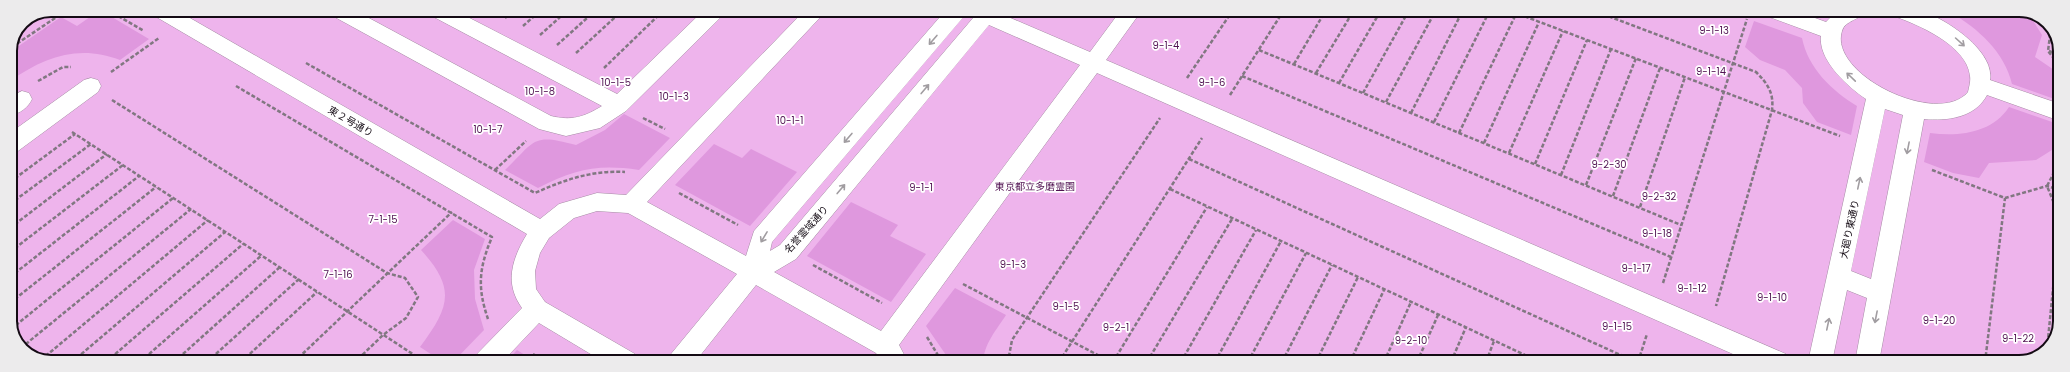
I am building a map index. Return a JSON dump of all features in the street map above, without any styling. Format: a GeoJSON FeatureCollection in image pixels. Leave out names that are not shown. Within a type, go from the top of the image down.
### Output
{"type":"FeatureCollection","features":[{"type":"Feature","properties":{"kind":"lane","name":"東２号通り"},"geometry":{"type":"LineString","coordinates":[[172,17],[541,231]]}},
{"type":"Feature","properties":{"kind":"lane"},"geometry":{"type":"LineString","coordinates":[[351,17],[546,123],[566,128],[593,122],[619,105],[709,17]]}},
{"type":"Feature","properties":{"kind":"lane"},"geometry":{"type":"LineString","coordinates":[[451,17],[619,105]]}},
{"type":"Feature","properties":{"kind":"lane"},"geometry":{"type":"LineString","coordinates":[[631,204],[810,17]]}},
{"type":"Feature","properties":{"kind":"lane"},"geometry":{"type":"LineString","coordinates":[[686,355],[753,272],[762,238],[952,17]]}},
{"type":"Feature","properties":{"kind":"lane","name":"名誉霊域通り"},"geometry":{"type":"LineString","coordinates":[[753,272],[788,252],[979,17]]}},
{"type":"Feature","properties":{"kind":"lane"},"geometry":{"type":"LineString","coordinates":[[994,17],[1093,63],[1761,355]]}},
{"type":"Feature","properties":{"kind":"lane"},"geometry":{"type":"LineString","coordinates":[[614,355],[537,309],[524,292],[523,271],[529,251],[541,231],[567,211],[597,202],[631,204],[753,272],[891,353],[1093,63],[1127,17]]}},
{"type":"Feature","properties":{"kind":"lane"},"geometry":{"type":"LineString","coordinates":[[1790,17],[1832,32]]}},
{"type":"Feature","properties":{"kind":"lane"},"geometry":{"type":"LineString","coordinates":[[1843,17],[1832,32],[1833,51],[1838,61],[1855,81],[1877,96],[1896,104],[1915,110],[1940,112],[1964,106],[1972,101],[1978,93],[1981,85],[1981,76],[1972,55],[1934,17]]}},
{"type":"Feature","properties":{"kind":"lane"},"geometry":{"type":"LineString","coordinates":[[1981,85],[2053,111]]}},
{"type":"Feature","properties":{"kind":"lane"},"geometry":{"type":"LineString","coordinates":[[17,140],[91,86]]}},
{"type":"Feature","properties":{"kind":"lane","name":"大廻り東通り"},"geometry":{"type":"LineString","coordinates":[[1822,355],[1877,96]]}},
{"type":"Feature","properties":{"kind":"lane"},"geometry":{"type":"LineString","coordinates":[[1868,355],[1915,110]]}},
{"type":"Feature","properties":{"kind":"lane"},"geometry":{"type":"LineString","coordinates":[[1839,276],[1880,293]]}},
{"type":"Feature","properties":{"kind":"lane"},"geometry":{"type":"LineString","coordinates":[[493,355],[537,309]]}},
{"type":"Feature","properties":{"kind":"path"},"geometry":{"type":"LineString","coordinates":[[18,43],[57,17]]}},
{"type":"Feature","properties":{"kind":"path"},"geometry":{"type":"LineString","coordinates":[[120,17],[145,32]]}},
{"type":"Feature","properties":{"kind":"path"},"geometry":{"type":"LineString","coordinates":[[520,53],[560,17]]}},
{"type":"Feature","properties":{"kind":"path"},"geometry":{"type":"LineString","coordinates":[[538,62],[588,17]]}},
{"type":"Feature","properties":{"kind":"path"},"geometry":{"type":"LineString","coordinates":[[556,72],[615,17]]}},
{"type":"Feature","properties":{"kind":"path"},"geometry":{"type":"LineString","coordinates":[[1009,355],[1012,340],[1026,317],[1227,17]]}},
{"type":"Feature","properties":{"kind":"path"},"geometry":{"type":"LineString","coordinates":[[1064,355],[1280,17]]}},
{"type":"Feature","properties":{"kind":"path"},"geometry":{"type":"LineString","coordinates":[[1294,64],[1322,17]]}},
{"type":"Feature","properties":{"kind":"path"},"geometry":{"type":"LineString","coordinates":[[1316,74],[1350,17]]}},
{"type":"Feature","properties":{"kind":"path"},"geometry":{"type":"LineString","coordinates":[[1339,83],[1377,17]]}},
{"type":"Feature","properties":{"kind":"path"},"geometry":{"type":"LineString","coordinates":[[1363,93],[1405,17]]}},
{"type":"Feature","properties":{"kind":"path"},"geometry":{"type":"LineString","coordinates":[[1386,102],[1432,17]]}},
{"type":"Feature","properties":{"kind":"path"},"geometry":{"type":"LineString","coordinates":[[1410,113],[1460,17]]}},
{"type":"Feature","properties":{"kind":"path"},"geometry":{"type":"LineString","coordinates":[[1434,122],[1486,17]]}},
{"type":"Feature","properties":{"kind":"path"},"geometry":{"type":"LineString","coordinates":[[1459,133],[1515,17]]}},
{"type":"Feature","properties":{"kind":"path"},"geometry":{"type":"LineString","coordinates":[[1525,17],[1846,138]]}},
{"type":"Feature","properties":{"kind":"path"},"geometry":{"type":"LineString","coordinates":[[1611,17],[1756,72],[1770,85],[1774,98],[1772,110],[1709,332]]}},
{"type":"Feature","properties":{"kind":"path"},"geometry":{"type":"LineString","coordinates":[[1639,355],[1748,17]]}},
{"type":"Feature","properties":{"kind":"path"},"geometry":{"type":"LineString","coordinates":[[181,22],[91,86],[387,273],[406,278],[418,297],[406,318],[383,335],[362,355]]}},
{"type":"Feature","properties":{"kind":"path"},"geometry":{"type":"LineString","coordinates":[[1484,143],[1539,22]]}},
{"type":"Feature","properties":{"kind":"path"},"geometry":{"type":"LineString","coordinates":[[1509,153],[1563,31]]}},
{"type":"Feature","properties":{"kind":"path"},"geometry":{"type":"LineString","coordinates":[[151,35],[164,43]]}},
{"type":"Feature","properties":{"kind":"path"},"geometry":{"type":"LineString","coordinates":[[2050,38],[2048,51],[2053,57]]}},
{"type":"Feature","properties":{"kind":"path"},"geometry":{"type":"LineString","coordinates":[[1535,164],[1587,40]]}},
{"type":"Feature","properties":{"kind":"path"},"geometry":{"type":"LineString","coordinates":[[1560,175],[1611,49]]}},
{"type":"Feature","properties":{"kind":"path"},"geometry":{"type":"LineString","coordinates":[[1259,50],[1681,224]]}},
{"type":"Feature","properties":{"kind":"path"},"geometry":{"type":"LineString","coordinates":[[2048,51],[2053,53]]}},
{"type":"Feature","properties":{"kind":"path"},"geometry":{"type":"LineString","coordinates":[[1586,185],[1636,58]]}},
{"type":"Feature","properties":{"kind":"path"},"geometry":{"type":"LineString","coordinates":[[303,61],[535,193],[568,178],[593,172],[613,171],[628,173]]}},
{"type":"Feature","properties":{"kind":"path"},"geometry":{"type":"LineString","coordinates":[[1613,196],[1660,68]]}},
{"type":"Feature","properties":{"kind":"path"},"geometry":{"type":"LineString","coordinates":[[1242,76],[1671,257]]}},
{"type":"Feature","properties":{"kind":"path"},"geometry":{"type":"LineString","coordinates":[[1640,208],[1685,77]]}},
{"type":"Feature","properties":{"kind":"path"},"geometry":{"type":"LineString","coordinates":[[232,83],[492,237],[479,269],[480,297],[489,323]]}},
{"type":"Feature","properties":{"kind":"path"},"geometry":{"type":"LineString","coordinates":[[619,105],[672,132]]}},
{"type":"Feature","properties":{"kind":"path"},"geometry":{"type":"LineString","coordinates":[[49,117],[414,355]]}},
{"type":"Feature","properties":{"kind":"path"},"geometry":{"type":"LineString","coordinates":[[496,170],[546,123]]}},
{"type":"Feature","properties":{"kind":"path"},"geometry":{"type":"LineString","coordinates":[[17,177],[75,134]]}},
{"type":"Feature","properties":{"kind":"path"},"geometry":{"type":"LineString","coordinates":[[17,199],[90,144]]}},
{"type":"Feature","properties":{"kind":"path"},"geometry":{"type":"LineString","coordinates":[[17,223],[107,154]]}},
{"type":"Feature","properties":{"kind":"path"},"geometry":{"type":"LineString","coordinates":[[1189,159],[1622,355]]}},
{"type":"Feature","properties":{"kind":"path"},"geometry":{"type":"LineString","coordinates":[[17,247],[123,165]]}},
{"type":"Feature","properties":{"kind":"path"},"geometry":{"type":"LineString","coordinates":[[1927,168],[2005,198],[2047,186],[2053,188]]}},
{"type":"Feature","properties":{"kind":"path"},"geometry":{"type":"LineString","coordinates":[[2053,174],[2047,186],[2053,201]]}},
{"type":"Feature","properties":{"kind":"path"},"geometry":{"type":"LineString","coordinates":[[17,272],[139,176]]}},
{"type":"Feature","properties":{"kind":"path"},"geometry":{"type":"LineString","coordinates":[[17,297],[156,187]]}},
{"type":"Feature","properties":{"kind":"path"},"geometry":{"type":"LineString","coordinates":[[1170,189],[1522,354]]}},
{"type":"Feature","properties":{"kind":"path"},"geometry":{"type":"LineString","coordinates":[[674,191],[744,228]]}},
{"type":"Feature","properties":{"kind":"path"},"geometry":{"type":"LineString","coordinates":[[301,355],[473,192]]}},
{"type":"Feature","properties":{"kind":"path"},"geometry":{"type":"LineString","coordinates":[[17,324],[173,198]]}},
{"type":"Feature","properties":{"kind":"path"},"geometry":{"type":"LineString","coordinates":[[1986,355],[2005,198]]}},
{"type":"Feature","properties":{"kind":"path"},"geometry":{"type":"LineString","coordinates":[[1116,355],[1207,207]]}},
{"type":"Feature","properties":{"kind":"path"},"geometry":{"type":"LineString","coordinates":[[26,344],[191,209]]}},
{"type":"Feature","properties":{"kind":"path"},"geometry":{"type":"LineString","coordinates":[[1151,355],[1232,218]]}},
{"type":"Feature","properties":{"kind":"path"},"geometry":{"type":"LineString","coordinates":[[47,355],[208,220]]}},
{"type":"Feature","properties":{"kind":"path"},"geometry":{"type":"LineString","coordinates":[[1185,355],[1256,230]]}},
{"type":"Feature","properties":{"kind":"path"},"geometry":{"type":"LineString","coordinates":[[80,355],[225,232]]}},
{"type":"Feature","properties":{"kind":"path"},"geometry":{"type":"LineString","coordinates":[[1219,355],[1281,241]]}},
{"type":"Feature","properties":{"kind":"path"},"geometry":{"type":"LineString","coordinates":[[114,355],[243,244]]}},
{"type":"Feature","properties":{"kind":"path"},"geometry":{"type":"LineString","coordinates":[[1252,355],[1306,253]]}},
{"type":"Feature","properties":{"kind":"path"},"geometry":{"type":"LineString","coordinates":[[148,355],[262,255]]}},
{"type":"Feature","properties":{"kind":"path"},"geometry":{"type":"LineString","coordinates":[[806,261],[885,305]]}},
{"type":"Feature","properties":{"kind":"path"},"geometry":{"type":"LineString","coordinates":[[1286,355],[1332,265]]}},
{"type":"Feature","properties":{"kind":"path"},"geometry":{"type":"LineString","coordinates":[[182,355],[280,267]]}},
{"type":"Feature","properties":{"kind":"path"},"geometry":{"type":"LineString","coordinates":[[1319,355],[1358,277]]}},
{"type":"Feature","properties":{"kind":"path"},"geometry":{"type":"LineString","coordinates":[[215,355],[298,279]]}},
{"type":"Feature","properties":{"kind":"path"},"geometry":{"type":"LineString","coordinates":[[959,282],[1098,355]]}},
{"type":"Feature","properties":{"kind":"path"},"geometry":{"type":"LineString","coordinates":[[2048,339],[2053,289]]}},
{"type":"Feature","properties":{"kind":"path"},"geometry":{"type":"LineString","coordinates":[[1353,355],[1384,290]]}},
{"type":"Feature","properties":{"kind":"path"},"geometry":{"type":"LineString","coordinates":[[249,355],[318,292]]}},
{"type":"Feature","properties":{"kind":"path"},"geometry":{"type":"LineString","coordinates":[[1387,355],[1411,302]]}},
{"type":"Feature","properties":{"kind":"path"},"geometry":{"type":"LineString","coordinates":[[1420,355],[1438,315]]}},
{"type":"Feature","properties":{"kind":"path"},"geometry":{"type":"LineString","coordinates":[[1454,355],[1466,327]]}},
{"type":"Feature","properties":{"kind":"path"},"geometry":{"type":"LineString","coordinates":[[1489,355],[1494,341]]}},
{"type":"Feature","properties":{"kind":"path"},"geometry":{"type":"LineString","coordinates":[[530,352],[535,355]]}},
{"type":"Feature","properties":{"kind":"green space","name":"東京都立多磨霊園"},"geometry":{"type":"Polygon","coordinates":[[[2024,17],[2034,20],[2043,27],[2050,38],[2053,49],[2053,326],[2050,336],[2041,347],[2032,352],[2019,355],[46,355],[36,352],[27,345],[20,336],[17,323],[17,51],[20,38],[27,27],[44,18],[2024,17]]]}},
{"type":"Feature","properties":{"kind":"shaded area"},"geometry":{"type":"Polygon","coordinates":[[[61,17],[77,26],[90,17],[112,17],[149,39],[120,60],[105,55],[76,53],[36,65],[17,77],[18,47],[61,17]]]}},
{"type":"Feature","properties":{"kind":"shaded area"},"geometry":{"type":"Polygon","coordinates":[[[1958,17],[2024,17],[2032,19],[2042,35],[2035,57],[2053,69],[2053,99],[2012,84],[1997,52],[1989,42],[1958,17]]]}},
{"type":"Feature","properties":{"kind":"shaded area"},"geometry":{"type":"Polygon","coordinates":[[[1754,21],[1802,38],[1805,49],[1815,69],[1822,78],[1830,86],[1857,106],[1851,135],[1817,122],[1803,103],[1802,88],[1785,70],[1760,60],[1745,47],[1754,21]]]}},
{"type":"Feature","properties":{"kind":"shaded area"},"geometry":{"type":"Polygon","coordinates":[[[2009,107],[2053,122],[2052,150],[2036,160],[1989,163],[1979,178],[1953,173],[1924,162],[1930,133],[1952,134],[1974,131],[1994,123],[2009,107]]]}},
{"type":"Feature","properties":{"kind":"shaded area"},"geometry":{"type":"Polygon","coordinates":[[[624,114],[670,138],[639,170],[624,168],[599,168],[587,170],[564,176],[538,188],[505,170],[529,146],[536,142],[551,140],[576,145],[605,130],[624,114]]]}},
{"type":"Feature","properties":{"kind":"shaded area"},"geometry":{"type":"Polygon","coordinates":[[[714,144],[742,158],[751,149],[797,172],[750,226],[675,185],[714,144]]]}},
{"type":"Feature","properties":{"kind":"shaded area"},"geometry":{"type":"Polygon","coordinates":[[[851,202],[898,225],[890,236],[926,254],[891,302],[807,256],[851,202]]]}},
{"type":"Feature","properties":{"kind":"shaded area"},"geometry":{"type":"Polygon","coordinates":[[[453,220],[485,239],[474,270],[475,299],[484,330],[460,355],[432,355],[420,347],[437,321],[443,309],[445,298],[444,288],[440,276],[421,250],[453,220]]]}},
{"type":"Feature","properties":{"kind":"shaded area"},"geometry":{"type":"Polygon","coordinates":[[[955,288],[1006,315],[995,331],[985,350],[984,355],[946,355],[926,326],[955,288]]]}},
{"type":"Feature","properties":{"kind":"shaded area"},"geometry":{"type":"Polygon","coordinates":[[[517,350],[525,355],[512,355],[517,350]]]}},
{"type":"Feature","properties":{"kind":"park label","name":"9-1-13"},"geometry":{"type":"Point","coordinates":[1714,30]}},
{"type":"Feature","properties":{"kind":"park label","name":"9-1-4"},"geometry":{"type":"Point","coordinates":[1166,45]}},
{"type":"Feature","properties":{"kind":"park label","name":"9-1-14"},"geometry":{"type":"Point","coordinates":[1711,71]}},
{"type":"Feature","properties":{"kind":"park label","name":"10-1-5"},"geometry":{"type":"Point","coordinates":[616,82]}},
{"type":"Feature","properties":{"kind":"park label","name":"9-1-6"},"geometry":{"type":"Point","coordinates":[1212,82]}},
{"type":"Feature","properties":{"kind":"park label","name":"10-1-8"},"geometry":{"type":"Point","coordinates":[540,91]}},
{"type":"Feature","properties":{"kind":"park label","name":"10-1-3"},"geometry":{"type":"Point","coordinates":[674,96]}},
{"type":"Feature","properties":{"kind":"park label","name":"10-1-1"},"geometry":{"type":"Point","coordinates":[790,120]}},
{"type":"Feature","properties":{"kind":"park label","name":"10-1-7"},"geometry":{"type":"Point","coordinates":[488,129]}},
{"type":"Feature","properties":{"kind":"park label","name":"9-2-30"},"geometry":{"type":"Point","coordinates":[1609,164]}},
{"type":"Feature","properties":{"kind":"park label","name":"9-1-1"},"geometry":{"type":"Point","coordinates":[921,187]}},
{"type":"Feature","properties":{"kind":"park label","name":"9-2-32"},"geometry":{"type":"Point","coordinates":[1659,196]}},
{"type":"Feature","properties":{"kind":"park label","name":"7-1-15"},"geometry":{"type":"Point","coordinates":[383,219]}},
{"type":"Feature","properties":{"kind":"park label","name":"9-1-18"},"geometry":{"type":"Point","coordinates":[1657,233]}},
{"type":"Feature","properties":{"kind":"park label","name":"9-1-3"},"geometry":{"type":"Point","coordinates":[1013,264]}},
{"type":"Feature","properties":{"kind":"park label","name":"9-1-17"},"geometry":{"type":"Point","coordinates":[1636,268]}},
{"type":"Feature","properties":{"kind":"park label","name":"7-1-16"},"geometry":{"type":"Point","coordinates":[338,274]}},
{"type":"Feature","properties":{"kind":"park label","name":"9-1-12"},"geometry":{"type":"Point","coordinates":[1692,288]}},
{"type":"Feature","properties":{"kind":"park label","name":"9-1-10"},"geometry":{"type":"Point","coordinates":[1772,297]}},
{"type":"Feature","properties":{"kind":"park label","name":"9-1-5"},"geometry":{"type":"Point","coordinates":[1066,306]}},
{"type":"Feature","properties":{"kind":"park label","name":"9-1-20"},"geometry":{"type":"Point","coordinates":[1939,320]}},
{"type":"Feature","properties":{"kind":"park label","name":"9-1-15"},"geometry":{"type":"Point","coordinates":[1617,326]}},
{"type":"Feature","properties":{"kind":"park label","name":"9-2-1"},"geometry":{"type":"Point","coordinates":[1116,327]}},
{"type":"Feature","properties":{"kind":"park label","name":"9-1-22"},"geometry":{"type":"Point","coordinates":[2018,338]}},
{"type":"Feature","properties":{"kind":"park label","name":"9-2-10"},"geometry":{"type":"Point","coordinates":[1411,340]}}]}
